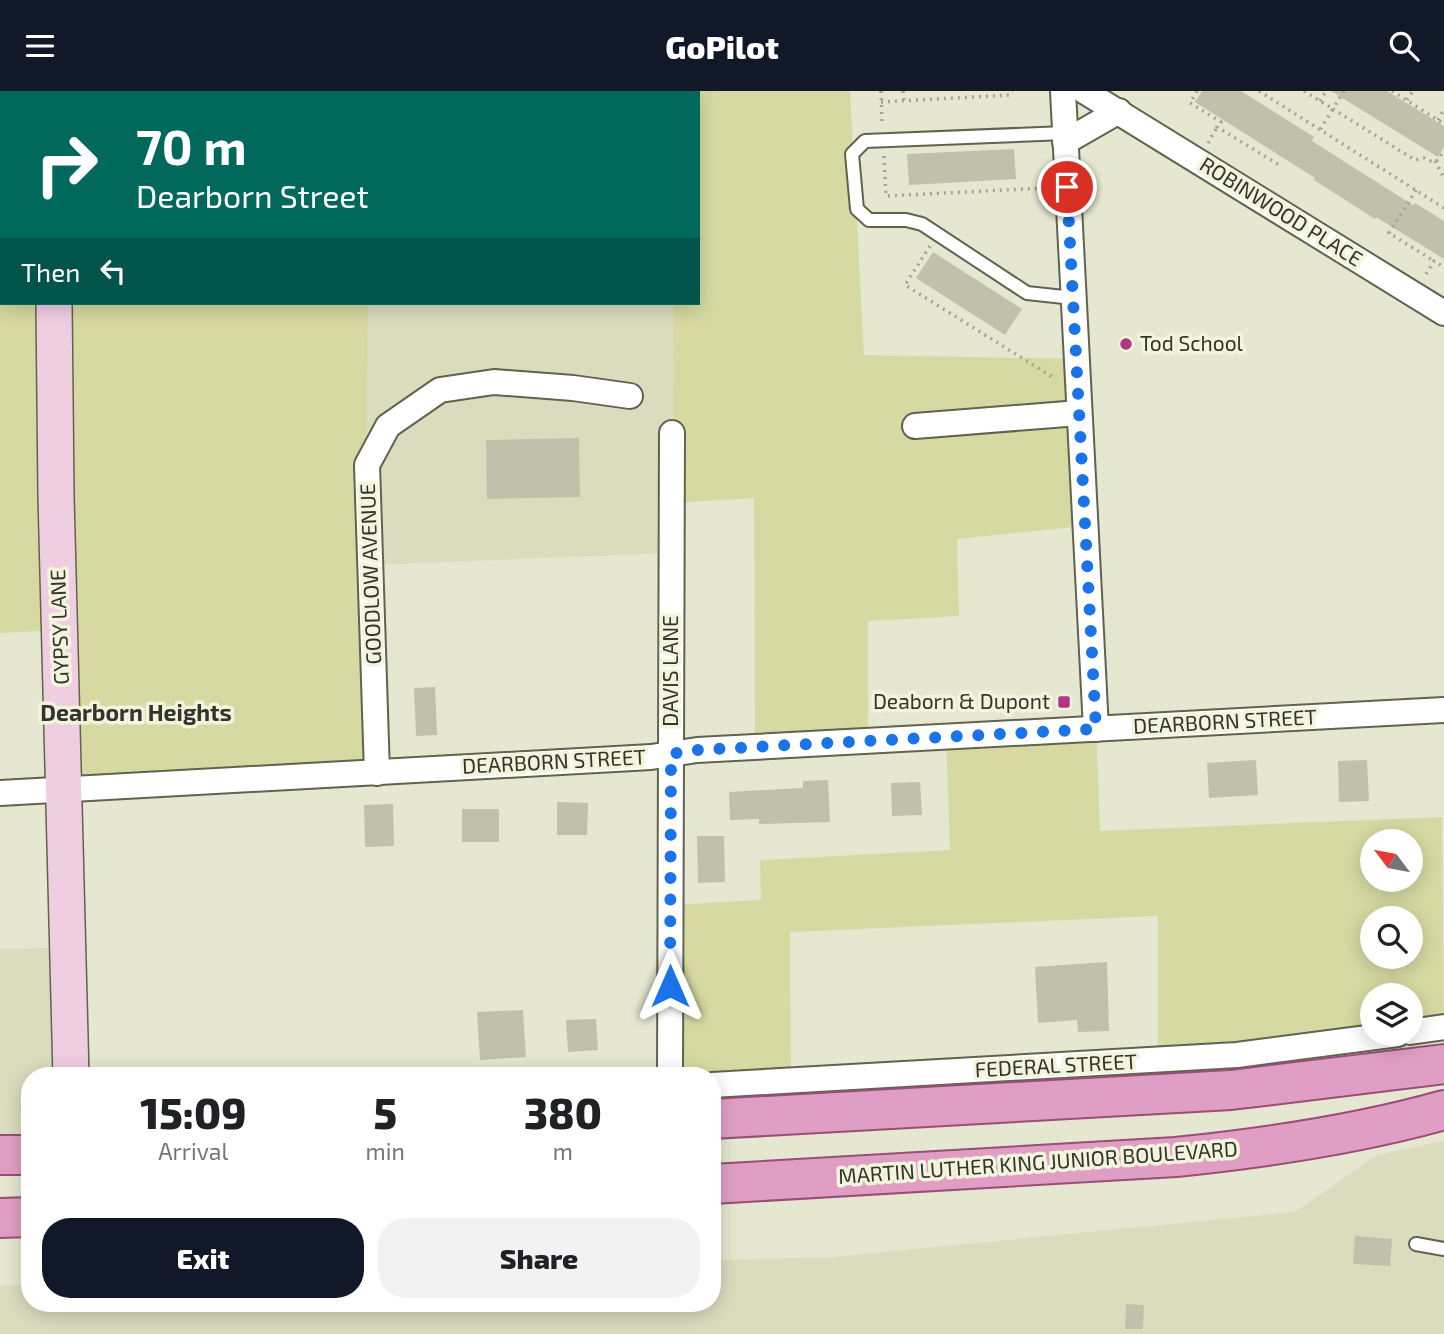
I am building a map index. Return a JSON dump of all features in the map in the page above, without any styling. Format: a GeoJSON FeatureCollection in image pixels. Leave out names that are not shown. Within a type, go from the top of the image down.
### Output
{"type":"FeatureCollection","features":[{"type":"Feature","properties":{"kind":"main road","name":"GYPSY LANE"},"geometry":{"type":"LineString","coordinates":[[54,305],[56,496],[71,1067]]}},
{"type":"Feature","properties":{"kind":"main road"},"geometry":{"type":"LineString","coordinates":[[721,1118],[1231,1090],[1444,1064]]}},
{"type":"Feature","properties":{"kind":"main road","name":"MARTIN LUTHER KING JUNIOR BOULEVARD"},"geometry":{"type":"LineString","coordinates":[[721,1183],[1239,1151],[1444,1110]]}},
{"type":"Feature","properties":{"kind":"main road"},"geometry":{"type":"LineString","coordinates":[[0,1155],[21,1154]]}},
{"type":"Feature","properties":{"kind":"main road"},"geometry":{"type":"LineString","coordinates":[[0,1218],[21,1217]]}},
{"type":"Feature","properties":{"kind":"street"},"geometry":{"type":"LineString","coordinates":[[1063,91],[1096,729]]}},
{"type":"Feature","properties":{"kind":"street","name":"ROBINWOOD PLACE"},"geometry":{"type":"LineString","coordinates":[[1084,91],[1444,313]]}},
{"type":"Feature","properties":{"kind":"street"},"geometry":{"type":"LineString","coordinates":[[1065,138],[1119,111]]}},
{"type":"Feature","properties":{"kind":"street","name":"GOODLOW AVENUE"},"geometry":{"type":"LineString","coordinates":[[377,773],[367,465],[388,426],[440,390],[494,382],[573,388],[630,396]]}},
{"type":"Feature","properties":{"kind":"street"},"geometry":{"type":"LineString","coordinates":[[915,426],[1079,413]]}},
{"type":"Feature","properties":{"kind":"street","name":"DAVIS LANE"},"geometry":{"type":"LineString","coordinates":[[670,1067],[672,433]]}},
{"type":"Feature","properties":{"kind":"street","name":"DEARBORN STREET"},"geometry":{"type":"LineString","coordinates":[[0,793],[651,757],[708,749],[1444,710]]}},
{"type":"Feature","properties":{"kind":"street"},"geometry":{"type":"LineString","coordinates":[[1423,1030],[1444,1027]]}},
{"type":"Feature","properties":{"kind":"street","name":"FEDERAL STREET"},"geometry":{"type":"LineString","coordinates":[[721,1084],[1237,1055],[1360,1039]]}},
{"type":"Feature","properties":{"kind":"lane"},"geometry":{"type":"LineString","coordinates":[[1065,138],[865,141],[852,154],[857,209],[869,220],[906,220],[922,224],[1027,293],[1073,298]]}},
{"type":"Feature","properties":{"kind":"lane"},"geometry":{"type":"LineString","coordinates":[[1416,1244],[1444,1249]]}},
{"type":"Feature","properties":{"kind":"path"},"geometry":{"type":"LineString","coordinates":[[881,91],[886,196],[1067,187]]}},
{"type":"Feature","properties":{"kind":"path"},"geometry":{"type":"LineString","coordinates":[[903,91],[904,101]]}},
{"type":"Feature","properties":{"kind":"path"},"geometry":{"type":"LineString","coordinates":[[881,102],[1010,95],[1012,91]]}},
{"type":"Feature","properties":{"kind":"path"},"geometry":{"type":"LineString","coordinates":[[1197,91],[1189,103],[1220,122],[1207,144]]}},
{"type":"Feature","properties":{"kind":"path"},"geometry":{"type":"LineString","coordinates":[[1259,91],[1444,208]]}},
{"type":"Feature","properties":{"kind":"path"},"geometry":{"type":"LineString","coordinates":[[1304,91],[1415,160],[1424,158],[1435,161],[1444,178]]}},
{"type":"Feature","properties":{"kind":"path"},"geometry":{"type":"LineString","coordinates":[[1320,101],[1326,91]]}},
{"type":"Feature","properties":{"kind":"path"},"geometry":{"type":"LineString","coordinates":[[1320,130],[1344,91]]}},
{"type":"Feature","properties":{"kind":"path"},"geometry":{"type":"LineString","coordinates":[[1392,91],[1444,124]]}},
{"type":"Feature","properties":{"kind":"path"},"geometry":{"type":"LineString","coordinates":[[1407,100],[1413,91]]}},
{"type":"Feature","properties":{"kind":"path"},"geometry":{"type":"LineString","coordinates":[[1438,120],[1444,109]]}},
{"type":"Feature","properties":{"kind":"path"},"geometry":{"type":"LineString","coordinates":[[1217,127],[1281,166]]}},
{"type":"Feature","properties":{"kind":"path"},"geometry":{"type":"LineString","coordinates":[[1435,161],[1444,150]]}},
{"type":"Feature","properties":{"kind":"path"},"geometry":{"type":"LineString","coordinates":[[1416,190],[1389,233],[1444,267]]}},
{"type":"Feature","properties":{"kind":"path"},"geometry":{"type":"LineString","coordinates":[[932,243],[905,285],[1054,378]]}},
{"type":"Feature","properties":{"kind":"path"},"geometry":{"type":"LineString","coordinates":[[1426,274],[1434,261]]}},
{"type":"Feature","properties":{"kind":"shaded area"},"geometry":{"type":"Polygon","coordinates":[[[674,305],[671,553],[370,565],[367,465],[368,307],[674,305]]]}},
{"type":"Feature","properties":{"kind":"shaded area"},"geometry":{"type":"Polygon","coordinates":[[[68,948],[71,1067],[21,1067],[21,1155],[0,1155],[0,949],[68,948]]]}},
{"type":"Feature","properties":{"kind":"shaded area"},"geometry":{"type":"Polygon","coordinates":[[[1444,1141],[1444,1334],[0,1334],[0,1286],[21,1285],[21,1312],[721,1312],[721,1260],[832,1257],[1295,1212],[1377,1155],[1444,1141]]]}},
{"type":"Feature","properties":{"kind":"green space"},"geometry":{"type":"Polygon","coordinates":[[[700,91],[850,91],[864,355],[1076,359],[1085,526],[957,539],[959,616],[868,621],[868,741],[755,747],[754,498],[672,503],[674,305],[700,305],[700,91]]]}},
{"type":"Feature","properties":{"kind":"green space"},"geometry":{"type":"Polygon","coordinates":[[[0,305],[369,305],[367,465],[377,773],[64,789],[60,630],[0,633],[0,305]]]}},
{"type":"Feature","properties":{"kind":"green space"},"geometry":{"type":"Polygon","coordinates":[[[1096,729],[1100,831],[1442,817],[1444,1027],[1423,1030],[1423,983],[1360,983],[1360,1035],[1158,1060],[1158,916],[790,932],[791,1081],[721,1078],[721,1067],[670,1067],[671,905],[761,900],[760,860],[950,850],[946,737],[1096,729]]]}},
{"type":"Feature","properties":{"kind":"building"},"geometry":{"type":"Polygon","coordinates":[[[1202,91],[1241,91],[1314,137],[1312,141],[1413,205],[1415,203],[1444,221],[1444,259],[1376,217],[1375,219],[1195,102],[1202,91]]]}},
{"type":"Feature","properties":{"kind":"building"},"geometry":{"type":"Polygon","coordinates":[[[1331,91],[1387,91],[1444,126],[1444,147],[1438,157],[1331,91]]]}},
{"type":"Feature","properties":{"kind":"building"},"geometry":{"type":"Polygon","coordinates":[[[1014,149],[1016,179],[909,185],[907,154],[1014,149]]]}},
{"type":"Feature","properties":{"kind":"building"},"geometry":{"type":"Polygon","coordinates":[[[933,252],[1022,309],[1005,335],[916,278],[933,252]]]}},
{"type":"Feature","properties":{"kind":"building"},"geometry":{"type":"Polygon","coordinates":[[[579,438],[580,497],[487,499],[486,440],[579,438]]]}},
{"type":"Feature","properties":{"kind":"building"},"geometry":{"type":"Polygon","coordinates":[[[435,687],[437,735],[416,736],[414,688],[435,687]]]}},
{"type":"Feature","properties":{"kind":"building"},"geometry":{"type":"Polygon","coordinates":[[[1256,760],[1258,795],[1209,798],[1207,763],[1256,760]]]}},
{"type":"Feature","properties":{"kind":"building"},"geometry":{"type":"Polygon","coordinates":[[[1367,760],[1369,801],[1339,802],[1338,761],[1367,760]]]}},
{"type":"Feature","properties":{"kind":"building"},"geometry":{"type":"Polygon","coordinates":[[[828,780],[830,822],[759,824],[759,819],[730,820],[729,792],[803,788],[803,781],[828,780]]]}},
{"type":"Feature","properties":{"kind":"building"},"geometry":{"type":"Polygon","coordinates":[[[920,782],[922,815],[892,816],[891,783],[920,782]]]}},
{"type":"Feature","properties":{"kind":"building"},"geometry":{"type":"Polygon","coordinates":[[[557,802],[588,803],[587,835],[557,835],[557,802]]]}},
{"type":"Feature","properties":{"kind":"building"},"geometry":{"type":"Polygon","coordinates":[[[393,804],[394,846],[365,847],[364,805],[393,804]]]}},
{"type":"Feature","properties":{"kind":"building"},"geometry":{"type":"Polygon","coordinates":[[[462,809],[499,809],[499,842],[462,842],[462,809]]]}},
{"type":"Feature","properties":{"kind":"building"},"geometry":{"type":"Polygon","coordinates":[[[697,836],[724,836],[725,882],[698,883],[697,836]]]}},
{"type":"Feature","properties":{"kind":"building"},"geometry":{"type":"Polygon","coordinates":[[[1107,962],[1109,1031],[1078,1032],[1077,1020],[1038,1023],[1035,967],[1107,962]]]}},
{"type":"Feature","properties":{"kind":"building"},"geometry":{"type":"Polygon","coordinates":[[[523,1010],[526,1057],[480,1060],[477,1012],[523,1010]]]}},
{"type":"Feature","properties":{"kind":"building"},"geometry":{"type":"Polygon","coordinates":[[[596,1019],[598,1050],[568,1052],[566,1020],[596,1019]]]}},
{"type":"Feature","properties":{"kind":"building"},"geometry":{"type":"Polygon","coordinates":[[[1355,1236],[1392,1239],[1390,1266],[1353,1264],[1355,1236]]]}},
{"type":"Feature","properties":{"kind":"building"},"geometry":{"type":"Polygon","coordinates":[[[1126,1304],[1144,1305],[1143,1329],[1125,1329],[1126,1304]]]}},
{"type":"Feature","properties":{"kind":"place","name":"Tod School"},"geometry":{"type":"Point","coordinates":[1126,344]}},
{"type":"Feature","properties":{"kind":"place","name":"Deaborn & Dupont"},"geometry":{"type":"Point","coordinates":[1064,702]}},
{"type":"Feature","properties":{"kind":"district","name":"Dearborn Heights"},"geometry":{"type":"Point","coordinates":[136,713]}},
{"type":"Feature","properties":{"kind":"route"},"geometry":{"type":"LineString","coordinates":[[670,986],[671,754],[696,750],[1096,729],[1067,187]]}}]}
